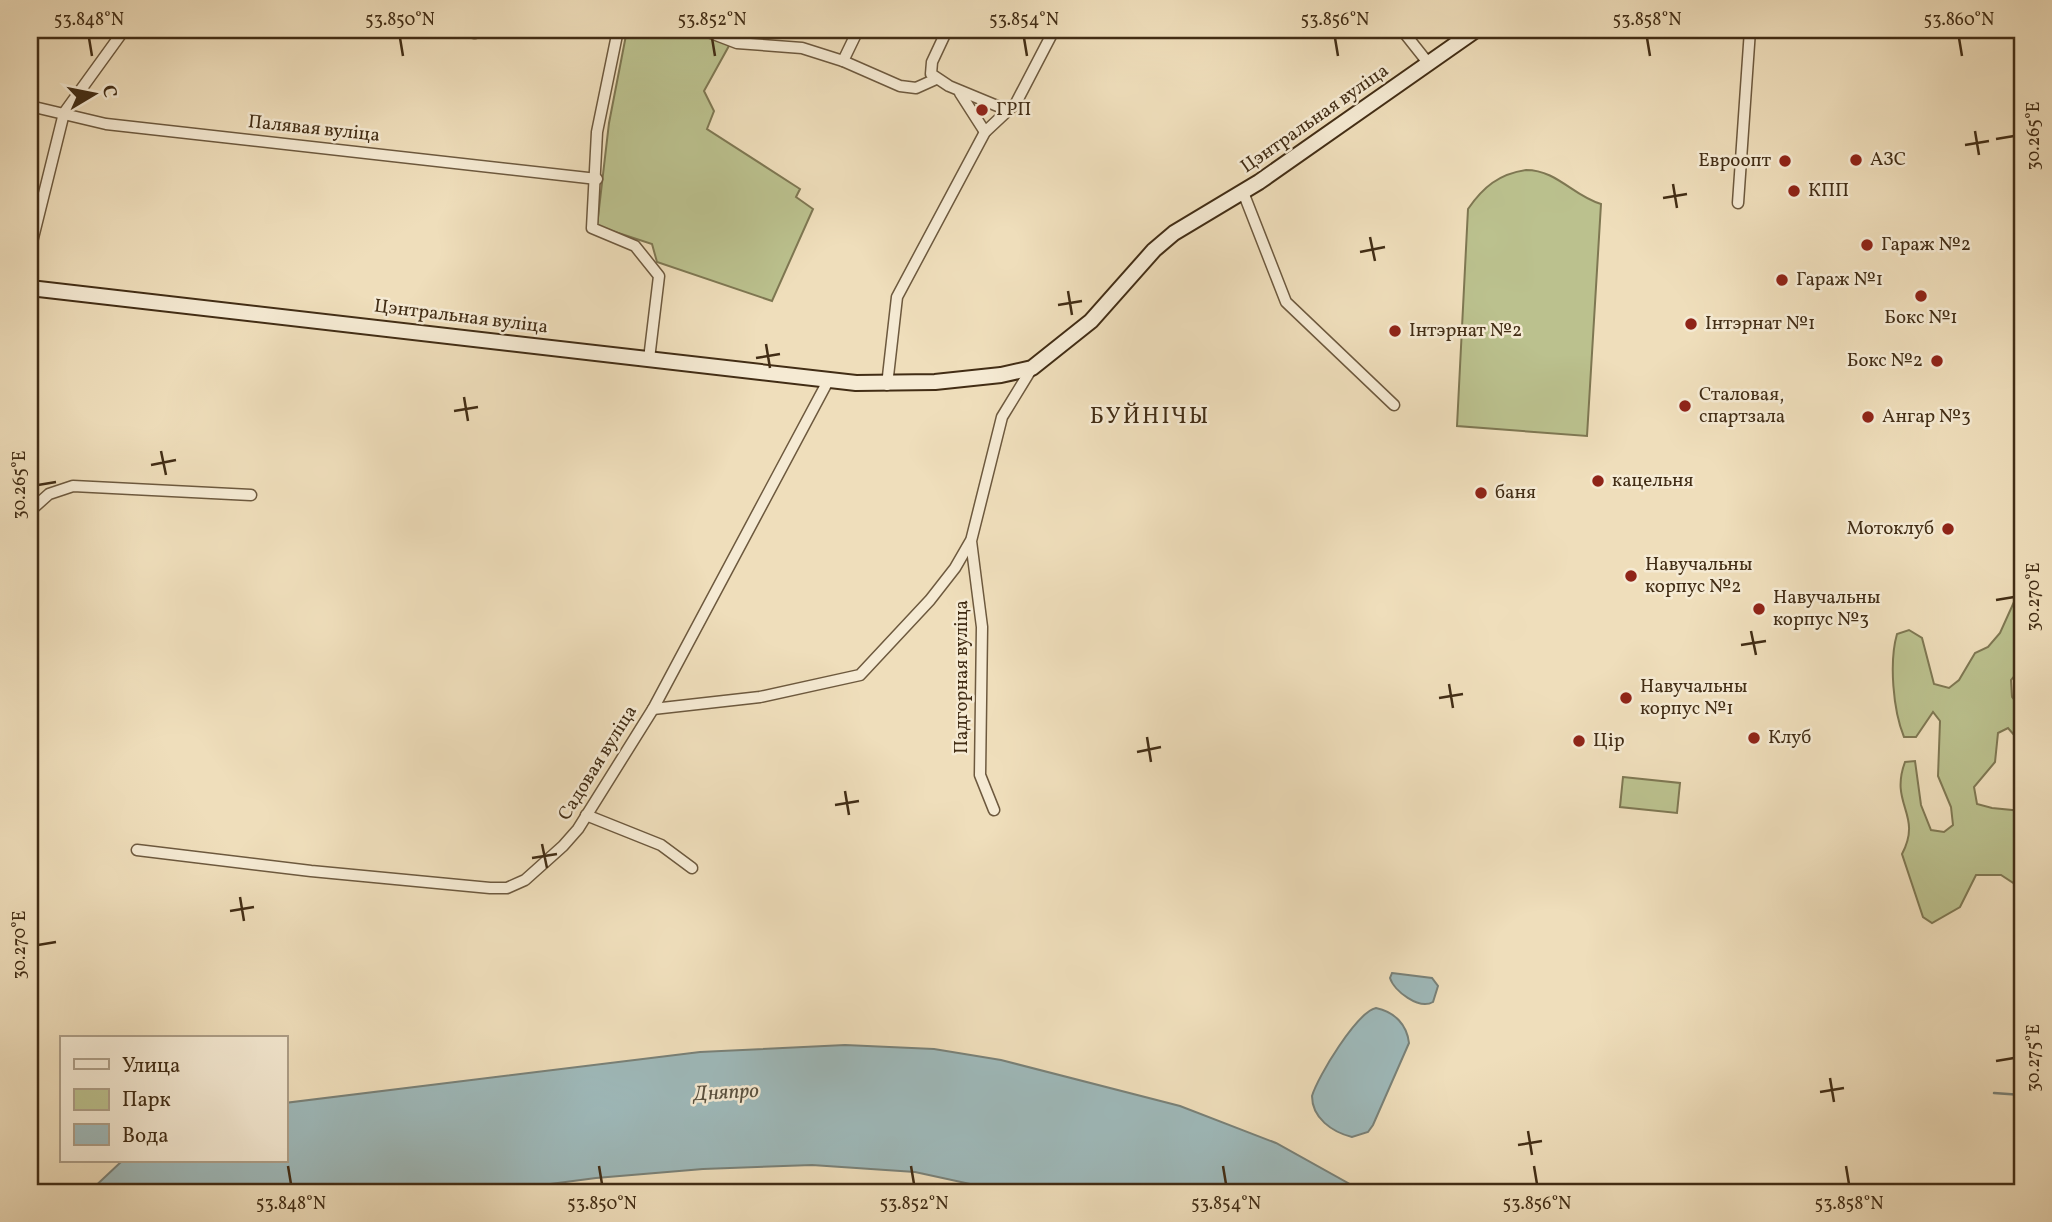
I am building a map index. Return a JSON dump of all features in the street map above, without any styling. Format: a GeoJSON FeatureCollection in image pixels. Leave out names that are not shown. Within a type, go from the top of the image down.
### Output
{"type":"FeatureCollection","features":[{"type":"Feature","properties":{"kind":"street"},"geometry":{"type":"LineString","coordinates":[[30,250],[64,113],[124,30]]}},
{"type":"Feature","properties":{"kind":"street"},"geometry":{"type":"LineString","coordinates":[[458,30],[475,33]]}},
{"type":"Feature","properties":{"kind":"street"},"geometry":{"type":"LineString","coordinates":[[618,30],[597,132],[597,179],[592,228],[635,246],[659,276],[649,359]]}},
{"type":"Feature","properties":{"kind":"street"},"geometry":{"type":"LineString","coordinates":[[703,30],[737,43],[802,48],[843,61],[900,86],[916,88],[936,79]]}},
{"type":"Feature","properties":{"kind":"street"},"geometry":{"type":"LineString","coordinates":[[843,61],[858,30]]}},
{"type":"Feature","properties":{"kind":"street"},"geometry":{"type":"LineString","coordinates":[[947,30],[930,68],[936,79],[1007,110]]}},
{"type":"Feature","properties":{"kind":"street"},"geometry":{"type":"LineString","coordinates":[[887,385],[897,297],[985,132],[1016,103],[1054,30]]}},
{"type":"Feature","properties":{"kind":"street"},"geometry":{"type":"LineString","coordinates":[[1402,30],[1429,64]]}},
{"type":"Feature","properties":{"kind":"street","name":"Цэнтральная вуліца"},"geometry":{"type":"LineString","coordinates":[[30,288],[828,381],[887,385],[976,378],[1032,368],[1091,321],[1154,250],[1174,233],[1243,192],[1476,30]]}},
{"type":"Feature","properties":{"kind":"street"},"geometry":{"type":"LineString","coordinates":[[1738,203],[1750,30]]}},
{"type":"Feature","properties":{"kind":"street"},"geometry":{"type":"LineString","coordinates":[[957,90],[973,109],[985,132]]}},
{"type":"Feature","properties":{"kind":"street","name":"Палявая вуліца"},"geometry":{"type":"LineString","coordinates":[[30,106],[106,124],[597,179]]}},
{"type":"Feature","properties":{"kind":"street","name":"Цэнтральная вуліца"},"geometry":{"type":"LineString","coordinates":[[1243,192],[1286,302],[1394,405]]}},
{"type":"Feature","properties":{"kind":"street","name":"Падгорная вуліца"},"geometry":{"type":"LineString","coordinates":[[653,709],[760,697],[859,675],[922,610],[955,568],[971,541],[1002,417],[1032,368]]}},
{"type":"Feature","properties":{"kind":"street","name":"Садовая вуліца"},"geometry":{"type":"LineString","coordinates":[[137,850],[311,872],[507,888],[524,880],[564,846],[653,709],[828,381]]}},
{"type":"Feature","properties":{"kind":"street"},"geometry":{"type":"LineString","coordinates":[[30,511],[49,494],[73,486],[251,495]]}},
{"type":"Feature","properties":{"kind":"street","name":"Падгорная вуліца"},"geometry":{"type":"LineString","coordinates":[[971,541],[982,627],[981,775],[995,810]]}},
{"type":"Feature","properties":{"kind":"street"},"geometry":{"type":"LineString","coordinates":[[586,815],[661,845],[692,867]]}},
{"type":"Feature","properties":{"kind":"green space"},"geometry":{"type":"Polygon","coordinates":[[[627,30],[693,30],[730,44],[704,91],[714,111],[707,129],[800,189],[796,197],[813,209],[772,301],[657,262],[652,244],[597,226],[609,123],[627,30]]]}},
{"type":"Feature","properties":{"kind":"green space"},"geometry":{"type":"Polygon","coordinates":[[[1526,170],[1547,174],[1601,204],[1587,436],[1457,426],[1468,209],[1492,183],[1526,170]]]}},
{"type":"Feature","properties":{"kind":"green space"},"geometry":{"type":"Polygon","coordinates":[[[2022,591],[2022,667],[2011,680],[2012,697],[2022,710],[2022,744],[2008,728],[1998,733],[1995,762],[1974,787],[1977,804],[2022,811],[2022,884],[2018,886],[2001,875],[1976,875],[1960,907],[1932,923],[1923,917],[1902,854],[1909,829],[1901,789],[1905,762],[1915,761],[1921,805],[1931,830],[1944,832],[1953,825],[1951,807],[1938,776],[1940,721],[1933,712],[1916,737],[1904,737],[1900,726],[1893,672],[1897,634],[1909,630],[1922,638],[1934,684],[1949,688],[1959,680],[1975,653],[1988,647],[2000,633],[2018,593],[2022,591]]]}},
{"type":"Feature","properties":{"kind":"green space"},"geometry":{"type":"Polygon","coordinates":[[[1623,777],[1680,783],[1677,813],[1620,807],[1623,777]]]}},
{"type":"Feature","properties":{"kind":"water"},"geometry":{"type":"Polygon","coordinates":[[[1392,973],[1432,978],[1438,986],[1433,1002],[1427,1004],[1408,998],[1392,983],[1392,973]]]}},
{"type":"Feature","properties":{"kind":"water"},"geometry":{"type":"Polygon","coordinates":[[[1376,1008],[1399,1020],[1406,1030],[1409,1043],[1373,1125],[1368,1132],[1352,1137],[1337,1132],[1324,1123],[1315,1111],[1312,1096],[1330,1060],[1349,1032],[1368,1012],[1376,1008]]]}},
{"type":"Feature","properties":{"kind":"water","name":"Дняпро"},"geometry":{"type":"Polygon","coordinates":[[[845,1045],[934,1049],[1001,1060],[1180,1106],[1276,1143],[1364,1192],[1007,1192],[915,1172],[812,1165],[703,1169],[596,1178],[488,1192],[89,1192],[121,1162],[287,1162],[287,1103],[700,1052],[845,1045]]]}},
{"type":"Feature","properties":{"kind":"waterway"},"geometry":{"type":"LineString","coordinates":[[1994,1093],[2022,1095]]}},
{"type":"Feature","properties":{"kind":"place","name":"ГРП"},"geometry":{"type":"Point","coordinates":[982,110]}},
{"type":"Feature","properties":{"kind":"place","name":"АЗС"},"geometry":{"type":"Point","coordinates":[1856,160]}},
{"type":"Feature","properties":{"kind":"place","name":"Евроопт"},"geometry":{"type":"Point","coordinates":[1785,161]}},
{"type":"Feature","properties":{"kind":"place","name":"КПП"},"geometry":{"type":"Point","coordinates":[1794,191]}},
{"type":"Feature","properties":{"kind":"place","name":"Гараж №2"},"geometry":{"type":"Point","coordinates":[1867,245]}},
{"type":"Feature","properties":{"kind":"place","name":"Гараж №1"},"geometry":{"type":"Point","coordinates":[1782,280]}},
{"type":"Feature","properties":{"kind":"place","name":"Бокс №1"},"geometry":{"type":"Point","coordinates":[1921,296]}},
{"type":"Feature","properties":{"kind":"place","name":"Інтэрнат №1"},"geometry":{"type":"Point","coordinates":[1691,324]}},
{"type":"Feature","properties":{"kind":"place","name":"Інтэрнат №2"},"geometry":{"type":"Point","coordinates":[1395,331]}},
{"type":"Feature","properties":{"kind":"place","name":"Бокс №2"},"geometry":{"type":"Point","coordinates":[1937,361]}},
{"type":"Feature","properties":{"kind":"place","name":"Сталовая, спартзала"},"geometry":{"type":"Point","coordinates":[1685,406]}},
{"type":"Feature","properties":{"kind":"place","name":"Ангар №3"},"geometry":{"type":"Point","coordinates":[1868,417]}},
{"type":"Feature","properties":{"kind":"place","name":"кацельня"},"geometry":{"type":"Point","coordinates":[1598,481]}},
{"type":"Feature","properties":{"kind":"place","name":"баня"},"geometry":{"type":"Point","coordinates":[1481,493]}},
{"type":"Feature","properties":{"kind":"place","name":"Мотоклуб"},"geometry":{"type":"Point","coordinates":[1948,529]}},
{"type":"Feature","properties":{"kind":"place","name":"Навучальны корпус №2"},"geometry":{"type":"Point","coordinates":[1631,576]}},
{"type":"Feature","properties":{"kind":"place","name":"Навучальны корпус №3"},"geometry":{"type":"Point","coordinates":[1759,609]}},
{"type":"Feature","properties":{"kind":"place","name":"Навучальны корпус №1"},"geometry":{"type":"Point","coordinates":[1626,698]}},
{"type":"Feature","properties":{"kind":"place","name":"Клуб"},"geometry":{"type":"Point","coordinates":[1754,738]}},
{"type":"Feature","properties":{"kind":"place","name":"Цір"},"geometry":{"type":"Point","coordinates":[1579,741]}},
{"type":"Feature","properties":{"kind":"district","name":"БУЙНІЧЫ"},"geometry":{"type":"Point","coordinates":[1150,417]}}]}
